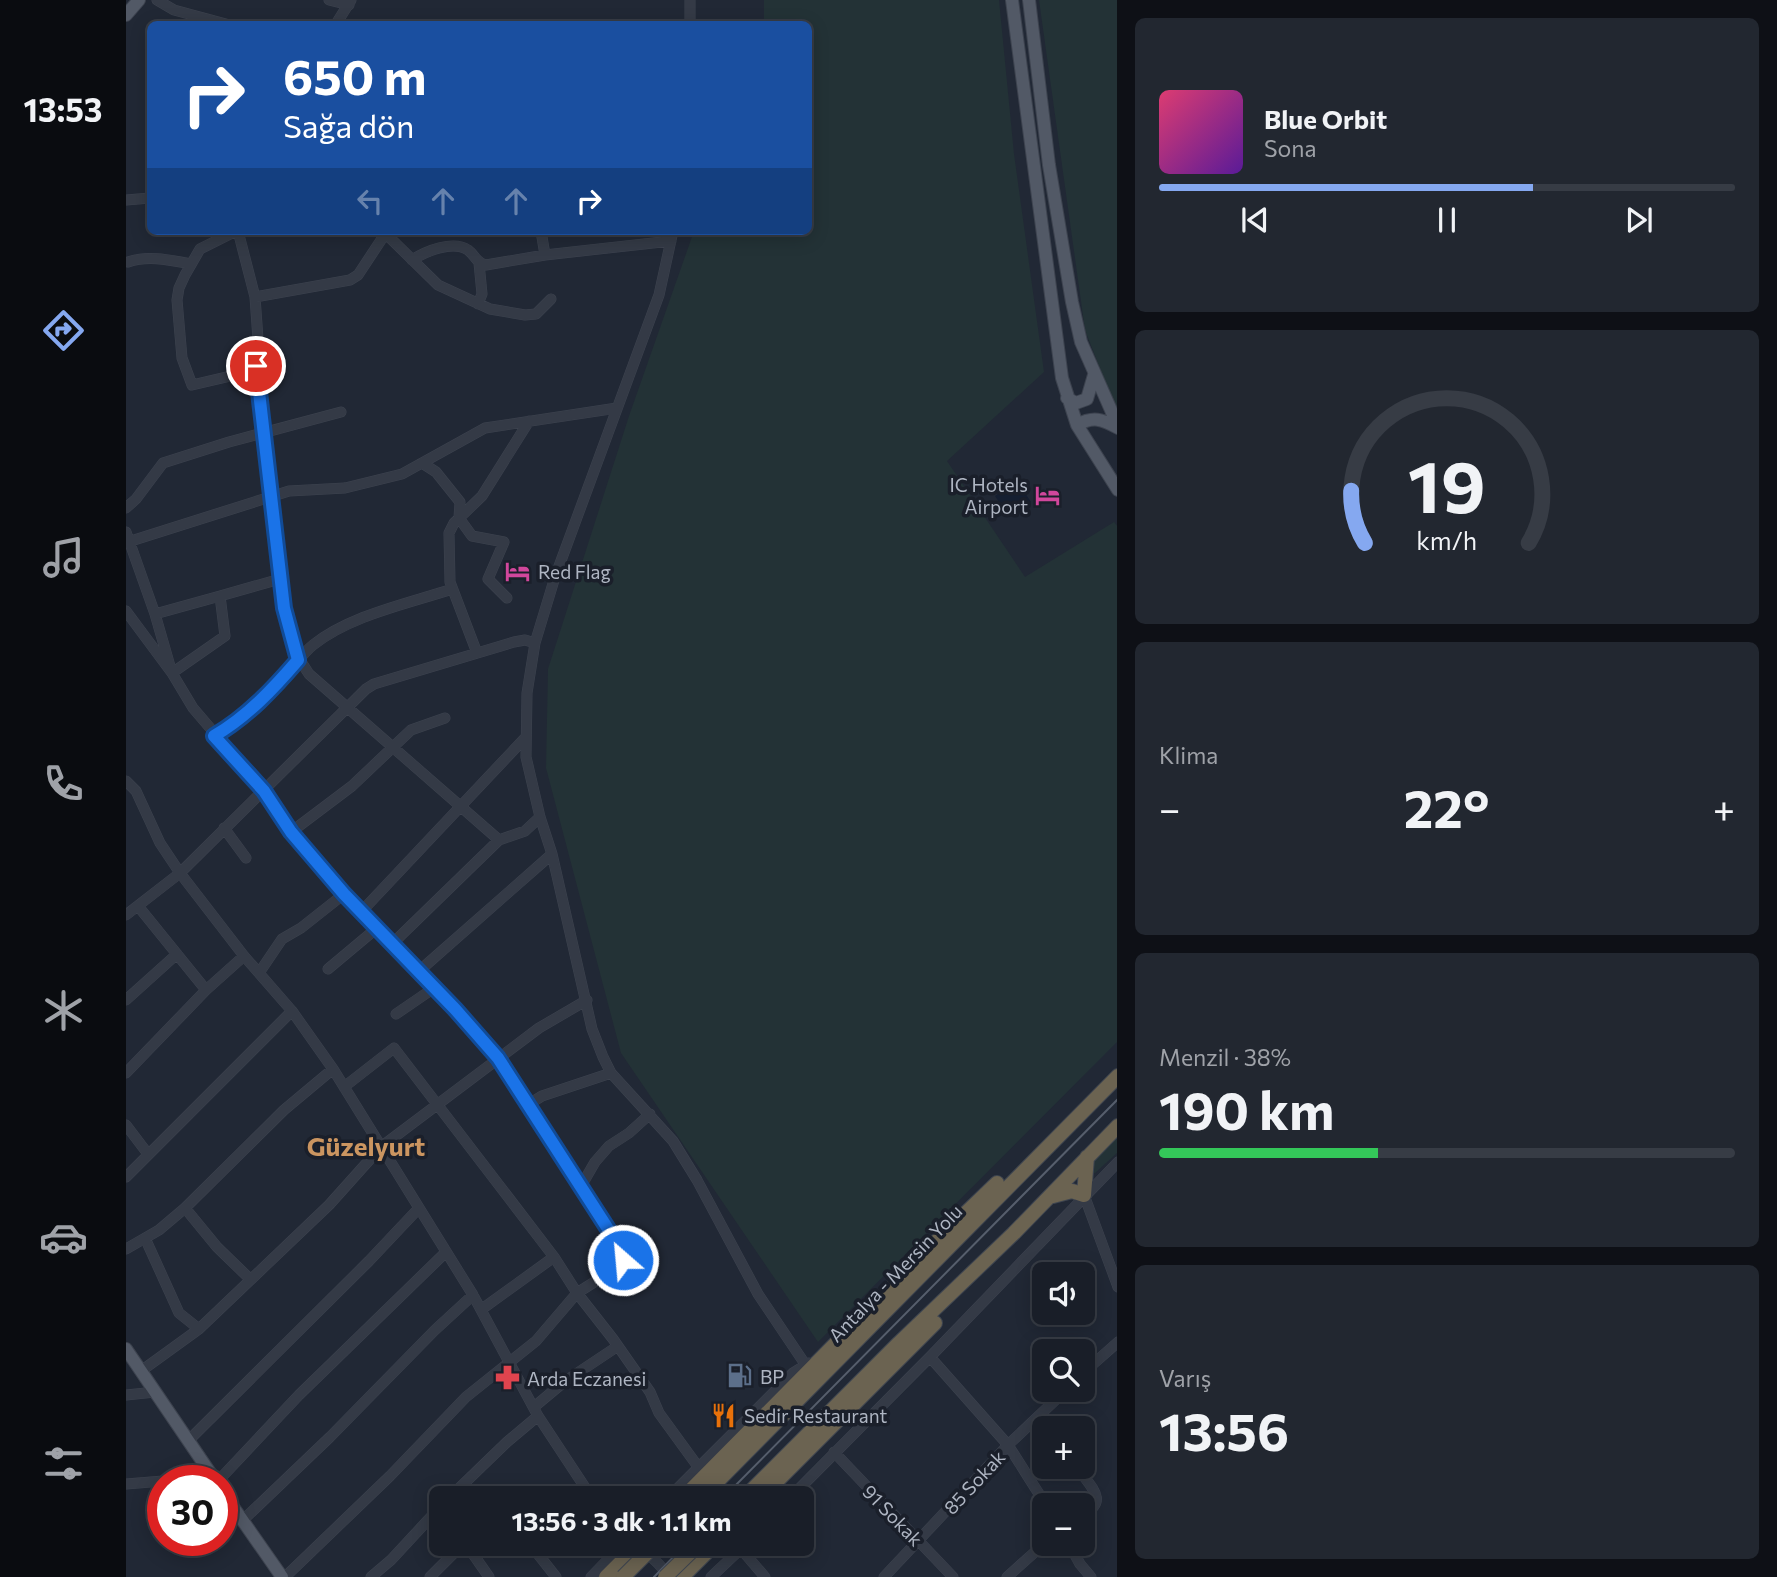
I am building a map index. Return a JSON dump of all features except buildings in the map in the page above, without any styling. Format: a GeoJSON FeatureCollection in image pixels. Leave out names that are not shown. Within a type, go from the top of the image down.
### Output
{"type":"FeatureCollection","features":[{"type":"Feature","properties":{"kind":"highway","name":"Antalya - Mersin Yolu"},"geometry":{"type":"LineString","coordinates":[[713,1486],[1117,1076]]}},
{"type":"Feature","properties":{"kind":"highway"},"geometry":{"type":"LineString","coordinates":[[756,1486],[1014,1233],[1117,1126]]}},
{"type":"Feature","properties":{"kind":"highway"},"geometry":{"type":"LineString","coordinates":[[1048,1199],[1072,1191],[1084,1195],[1087,1157]]}},
{"type":"Feature","properties":{"kind":"highway"},"geometry":{"type":"LineString","coordinates":[[695,1486],[953,1225],[997,1184],[1031,1162]]}},
{"type":"Feature","properties":{"kind":"highway"},"geometry":{"type":"LineString","coordinates":[[772,1486],[998,1259],[1014,1233]]}},
{"type":"Feature","properties":{"kind":"highway"},"geometry":{"type":"LineString","coordinates":[[606,1577],[624,1556]]}},
{"type":"Feature","properties":{"kind":"highway"},"geometry":{"type":"LineString","coordinates":[[625,1577],[645,1556]]}},
{"type":"Feature","properties":{"kind":"highway"},"geometry":{"type":"LineString","coordinates":[[668,1577],[688,1556]]}},
{"type":"Feature","properties":{"kind":"highway"},"geometry":{"type":"LineString","coordinates":[[682,1577],[703,1556]]}},
{"type":"Feature","properties":{"kind":"main road"},"geometry":{"type":"LineString","coordinates":[[126,15],[139,0]]}},
{"type":"Feature","properties":{"kind":"main road"},"geometry":{"type":"LineString","coordinates":[[1012,0],[1062,378],[1077,425],[1117,490]]}},
{"type":"Feature","properties":{"kind":"main road"},"geometry":{"type":"LineString","coordinates":[[1029,0],[1049,165],[1081,341],[1117,427]]}},
{"type":"Feature","properties":{"kind":"main road"},"geometry":{"type":"LineString","coordinates":[[1067,398],[1076,403],[1087,399],[1094,375]]}},
{"type":"Feature","properties":{"kind":"main road"},"geometry":{"type":"LineString","coordinates":[[1077,425],[1093,419],[1103,420],[1117,427]]}},
{"type":"Feature","properties":{"kind":"main road"},"geometry":{"type":"LineString","coordinates":[[126,1349],[205,1465]]}},
{"type":"Feature","properties":{"kind":"main road"},"geometry":{"type":"LineString","coordinates":[[238,1515],[284,1577]]}},
{"type":"Feature","properties":{"kind":"street"},"geometry":{"type":"LineString","coordinates":[[157,0],[174,10],[215,21]]}},
{"type":"Feature","properties":{"kind":"street"},"geometry":{"type":"LineString","coordinates":[[329,0],[350,2],[338,21]]}},
{"type":"Feature","properties":{"kind":"street"},"geometry":{"type":"LineString","coordinates":[[690,0],[690,21]]}},
{"type":"Feature","properties":{"kind":"street"},"geometry":{"type":"LineString","coordinates":[[126,200],[147,198]]}},
{"type":"Feature","properties":{"kind":"street"},"geometry":{"type":"LineString","coordinates":[[228,235],[200,249],[182,282],[177,300],[182,358],[192,385],[256,370]]}},
{"type":"Feature","properties":{"kind":"street"},"geometry":{"type":"LineString","coordinates":[[238,235],[255,297],[258,330],[256,370],[270,496],[284,608],[298,660],[309,674],[499,840]]}},
{"type":"Feature","properties":{"kind":"street"},"geometry":{"type":"LineString","coordinates":[[255,297],[350,280],[358,275],[384,235]]}},
{"type":"Feature","properties":{"kind":"street"},"geometry":{"type":"LineString","coordinates":[[389,235],[438,285],[478,304],[503,312],[526,315],[541,311],[551,299]]}},
{"type":"Feature","properties":{"kind":"street"},"geometry":{"type":"LineString","coordinates":[[542,235],[545,255]]}},
{"type":"Feature","properties":{"kind":"street"},"geometry":{"type":"LineString","coordinates":[[412,260],[422,254],[457,246],[469,251],[479,263],[486,265],[672,236],[659,295],[555,577],[535,643],[527,693],[526,757],[552,854],[592,1029],[611,1073],[673,1141],[758,1294],[805,1364]]}},
{"type":"Feature","properties":{"kind":"street"},"geometry":{"type":"LineString","coordinates":[[128,262],[156,258],[191,264]]}},
{"type":"Feature","properties":{"kind":"street"},"geometry":{"type":"LineString","coordinates":[[478,304],[482,294],[479,263]]}},
{"type":"Feature","properties":{"kind":"street"},"geometry":{"type":"LineString","coordinates":[[172,673],[128,536],[289,491],[345,488],[402,474],[485,428],[617,408]]}},
{"type":"Feature","properties":{"kind":"street"},"geometry":{"type":"LineString","coordinates":[[126,508],[163,463],[263,432],[341,412]]}},
{"type":"Feature","properties":{"kind":"street"},"geometry":{"type":"LineString","coordinates":[[477,653],[450,582],[449,533],[459,518],[482,496],[528,421]]}},
{"type":"Feature","properties":{"kind":"street"},"geometry":{"type":"LineString","coordinates":[[422,463],[436,472],[460,502],[459,518],[472,536],[504,542],[488,579],[507,598]]}},
{"type":"Feature","properties":{"kind":"street"},"geometry":{"type":"LineString","coordinates":[[155,614],[280,579]]}},
{"type":"Feature","properties":{"kind":"street"},"geometry":{"type":"LineString","coordinates":[[214,736],[253,709],[312,646],[331,633],[363,619],[452,589]]}},
{"type":"Feature","properties":{"kind":"street"},"geometry":{"type":"LineString","coordinates":[[172,673],[225,636],[220,596]]}},
{"type":"Feature","properties":{"kind":"street"},"geometry":{"type":"LineString","coordinates":[[126,611],[172,673],[193,708],[214,736],[264,791],[291,832],[360,912],[498,1058],[619,1246],[623,1260],[596,1283],[577,1293],[537,1341],[466,1397],[390,1476],[284,1577]]}},
{"type":"Feature","properties":{"kind":"street"},"geometry":{"type":"LineString","coordinates":[[126,915],[180,873],[366,689],[374,684],[514,642],[525,640],[535,643]]}},
{"type":"Feature","properties":{"kind":"street"},"geometry":{"type":"LineString","coordinates":[[291,832],[352,786],[411,730],[445,718]]}},
{"type":"Feature","properties":{"kind":"street"},"geometry":{"type":"LineString","coordinates":[[360,912],[525,738]]}},
{"type":"Feature","properties":{"kind":"street"},"geometry":{"type":"LineString","coordinates":[[126,781],[136,792],[160,843],[180,873],[244,957],[292,1011],[334,1069],[482,1309],[536,1411],[584,1486]]}},
{"type":"Feature","properties":{"kind":"street"},"geometry":{"type":"LineString","coordinates":[[392,944],[499,840],[525,831],[540,817]]}},
{"type":"Feature","properties":{"kind":"street"},"geometry":{"type":"LineString","coordinates":[[224,828],[246,858]]}},
{"type":"Feature","properties":{"kind":"street"},"geometry":{"type":"LineString","coordinates":[[418,972],[552,854]]}},
{"type":"Feature","properties":{"kind":"street"},"geometry":{"type":"LineString","coordinates":[[259,973],[282,939],[301,928],[344,894]]}},
{"type":"Feature","properties":{"kind":"street"},"geometry":{"type":"LineString","coordinates":[[138,906],[206,990]]}},
{"type":"Feature","properties":{"kind":"street"},"geometry":{"type":"LineString","coordinates":[[328,969],[377,929]]}},
{"type":"Feature","properties":{"kind":"street"},"geometry":{"type":"LineString","coordinates":[[126,1000],[177,954]]}},
{"type":"Feature","properties":{"kind":"street"},"geometry":{"type":"LineString","coordinates":[[126,1073],[206,990],[244,957]]}},
{"type":"Feature","properties":{"kind":"street"},"geometry":{"type":"LineString","coordinates":[[396,1014],[434,988]]}},
{"type":"Feature","properties":{"kind":"street"},"geometry":{"type":"LineString","coordinates":[[141,1371],[199,1329],[329,1205],[381,1147],[539,1028],[587,1000]]}},
{"type":"Feature","properties":{"kind":"street"},"geometry":{"type":"LineString","coordinates":[[126,1177],[292,1011]]}},
{"type":"Feature","properties":{"kind":"street"},"geometry":{"type":"LineString","coordinates":[[344,1087],[394,1048],[554,1257],[577,1293],[650,1392],[659,1413],[699,1468]]}},
{"type":"Feature","properties":{"kind":"street"},"geometry":{"type":"LineString","coordinates":[[126,1249],[159,1230],[185,1208],[284,1110],[334,1069]]}},
{"type":"Feature","properties":{"kind":"street"},"geometry":{"type":"LineString","coordinates":[[529,1104],[542,1096],[611,1073]]}},
{"type":"Feature","properties":{"kind":"street"},"geometry":{"type":"LineString","coordinates":[[580,1188],[595,1162],[609,1146],[650,1114]]}},
{"type":"Feature","properties":{"kind":"street"},"geometry":{"type":"LineString","coordinates":[[126,1125],[148,1154]]}},
{"type":"Feature","properties":{"kind":"street"},"geometry":{"type":"LineString","coordinates":[[801,1486],[1117,1162]]}},
{"type":"Feature","properties":{"kind":"street"},"geometry":{"type":"LineString","coordinates":[[1084,1195],[1117,1287]]}},
{"type":"Feature","properties":{"kind":"street"},"geometry":{"type":"LineString","coordinates":[[185,1208],[217,1247],[250,1279]]}},
{"type":"Feature","properties":{"kind":"street"},"geometry":{"type":"LineString","coordinates":[[188,1441],[419,1208]]}},
{"type":"Feature","properties":{"kind":"street"},"geometry":{"type":"LineString","coordinates":[[145,1238],[179,1313],[199,1329]]}},
{"type":"Feature","properties":{"kind":"street"},"geometry":{"type":"LineString","coordinates":[[229,1465],[446,1252]]}},
{"type":"Feature","properties":{"kind":"street"},"geometry":{"type":"LineString","coordinates":[[482,1309],[554,1257]]}},
{"type":"Feature","properties":{"kind":"street"},"geometry":{"type":"LineString","coordinates":[[242,1521],[473,1295]]}},
{"type":"Feature","properties":{"kind":"street"},"geometry":{"type":"LineString","coordinates":[[1095,1362],[1117,1342]]}},
{"type":"Feature","properties":{"kind":"street"},"geometry":{"type":"LineString","coordinates":[[461,1486],[564,1382],[618,1346]]}},
{"type":"Feature","properties":{"kind":"street"},"geometry":{"type":"LineString","coordinates":[[930,1357],[1008,1445],[1038,1493]]}},
{"type":"Feature","properties":{"kind":"street"},"geometry":{"type":"LineString","coordinates":[[680,1486],[793,1373],[805,1364],[821,1359]]}},
{"type":"Feature","properties":{"kind":"street"},"geometry":{"type":"LineString","coordinates":[[126,1395],[155,1392]]}},
{"type":"Feature","properties":{"kind":"street","name":"85 Sokak"},"geometry":{"type":"LineString","coordinates":[[884,1577],[1008,1445],[1053,1402]]}},
{"type":"Feature","properties":{"kind":"street","name":"91 Sokak"},"geometry":{"type":"LineString","coordinates":[[834,1452],[953,1577]]}},
{"type":"Feature","properties":{"kind":"street"},"geometry":{"type":"LineString","coordinates":[[1086,1479],[1095,1492],[1095,1506]]}},
{"type":"Feature","properties":{"kind":"street"},"geometry":{"type":"LineString","coordinates":[[126,1484],[147,1483]]}},
{"type":"Feature","properties":{"kind":"street"},"geometry":{"type":"LineString","coordinates":[[371,1577],[391,1560],[429,1519]]}},
{"type":"Feature","properties":{"kind":"street"},"geometry":{"type":"LineString","coordinates":[[1007,1577],[1032,1555]]}},
{"type":"Feature","properties":{"kind":"street"},"geometry":{"type":"LineString","coordinates":[[433,1576],[452,1556]]}},
{"type":"Feature","properties":{"kind":"street"},"geometry":{"type":"LineString","coordinates":[[473,1556],[489,1577]]}},
{"type":"Feature","properties":{"kind":"street"},"geometry":{"type":"LineString","coordinates":[[539,1556],[556,1577]]}},
{"type":"Feature","properties":{"kind":"street"},"geometry":{"type":"LineString","coordinates":[[591,1577],[615,1556]]}},
{"type":"Feature","properties":{"kind":"street"},"geometry":{"type":"LineString","coordinates":[[649,1556],[656,1560],[668,1577]]}},
{"type":"Feature","properties":{"kind":"street"},"geometry":{"type":"LineString","coordinates":[[711,1577],[733,1556]]}},
{"type":"Feature","properties":{"kind":"street"},"geometry":{"type":"LineString","coordinates":[[750,1556],[765,1577]]}},
{"type":"Feature","properties":{"kind":"street"},"geometry":{"type":"LineString","coordinates":[[1076,1556],[1091,1577]]}},
{"type":"Feature","properties":{"kind":"street"},"geometry":{"type":"LineString","coordinates":[[623,1560],[625,1577]]}},
{"type":"Feature","properties":{"kind":"shaded area"},"geometry":{"type":"Polygon","coordinates":[[[764,0],[999,0],[1014,154],[1044,372],[947,461],[1025,577],[1114,522],[1117,526],[1117,1042],[818,1342],[621,1053],[546,768],[548,669],[629,416],[693,235],[812,235],[812,21],[764,21],[764,0]]]}},
{"type":"Feature","properties":{"kind":"shaded area"},"geometry":{"type":"Polygon","coordinates":[[[1039,0],[1117,0],[1117,412],[1085,330],[1039,0]]]}},
{"type":"Feature","properties":{"kind":"shaded area"},"geometry":{"type":"Polygon","coordinates":[[[1117,1135],[1117,1153],[1095,1173],[1090,1172],[1091,1162],[1117,1135]]]}},
{"type":"Feature","properties":{"kind":"water"},"geometry":{"type":"Polygon","coordinates":[[[1017,481],[1031,502],[1009,517],[995,496],[1017,481]]]}},
{"type":"Feature","properties":{"kind":"tram line"},"geometry":{"type":"LineString","coordinates":[[735,1486],[1117,1100]]}},
{"type":"Feature","properties":{"kind":"tram line"},"geometry":{"type":"LineString","coordinates":[[654,1577],[674,1556]]}},
{"type":"Feature","properties":{"kind":"place","name":"IC Hotels Airport"},"geometry":{"type":"Point","coordinates":[1048,495]}},
{"type":"Feature","properties":{"kind":"place","name":"Red Flag"},"geometry":{"type":"Point","coordinates":[518,571]}},
{"type":"Feature","properties":{"kind":"place","name":"BP"},"geometry":{"type":"Point","coordinates":[740,1376]}},
{"type":"Feature","properties":{"kind":"place","name":"Arda Eczanesi"},"geometry":{"type":"Point","coordinates":[507,1378]}},
{"type":"Feature","properties":{"kind":"place","name":"Sedir Restaurant"},"geometry":{"type":"Point","coordinates":[724,1415]}},
{"type":"Feature","properties":{"kind":"district","name":"Güzelyurt"},"geometry":{"type":"Point","coordinates":[366,1145]}},
{"type":"Feature","properties":{"kind":"route"},"geometry":{"type":"LineString","coordinates":[[256,366],[284,608],[298,660],[253,709],[214,736],[264,791],[291,832],[344,894],[455,1009],[498,1058],[619,1246],[623,1260]]}}]}
